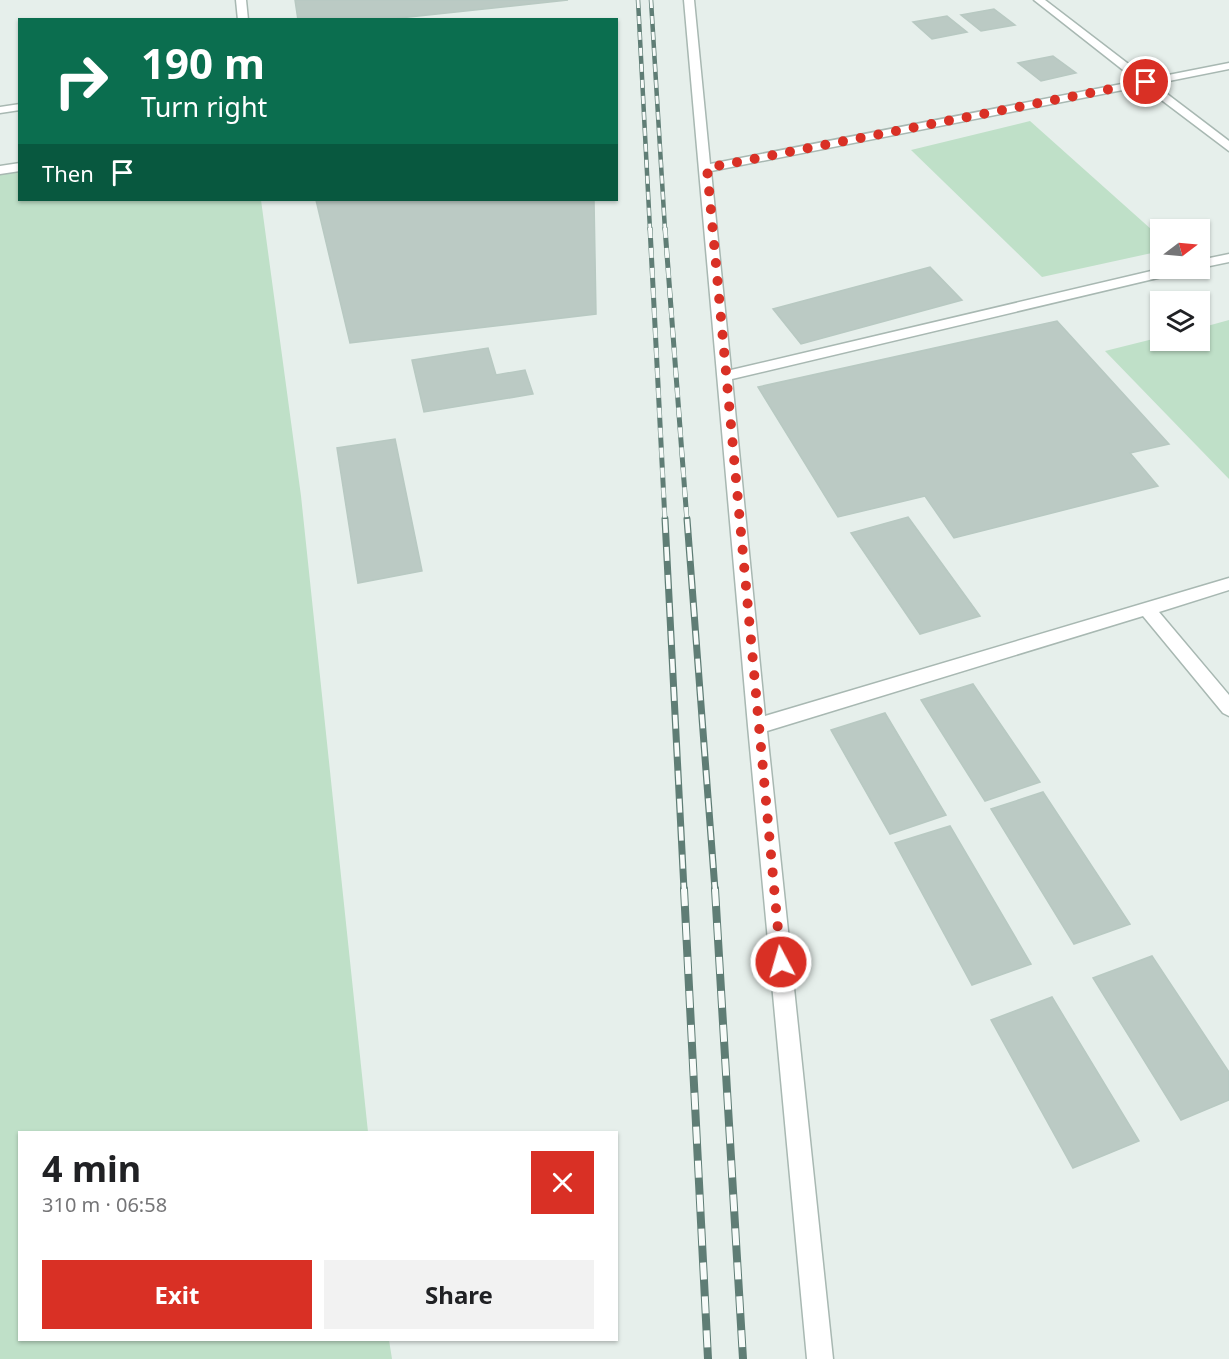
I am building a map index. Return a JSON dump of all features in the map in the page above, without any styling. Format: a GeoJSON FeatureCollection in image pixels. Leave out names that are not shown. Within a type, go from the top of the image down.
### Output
{"type":"FeatureCollection","features":[{"type":"Feature","properties":{"kind":"street"},"geometry":{"type":"LineString","coordinates":[[241,0],[243,18]]}},
{"type":"Feature","properties":{"kind":"street"},"geometry":{"type":"LineString","coordinates":[[689,0],[707,168],[757,726],[820,1359]]}},
{"type":"Feature","properties":{"kind":"street"},"geometry":{"type":"LineString","coordinates":[[1039,0],[1229,147]]}},
{"type":"Feature","properties":{"kind":"street"},"geometry":{"type":"LineString","coordinates":[[707,168],[1229,66]]}},
{"type":"Feature","properties":{"kind":"street"},"geometry":{"type":"LineString","coordinates":[[0,110],[18,107]]}},
{"type":"Feature","properties":{"kind":"street"},"geometry":{"type":"LineString","coordinates":[[0,170],[18,167]]}},
{"type":"Feature","properties":{"kind":"street"},"geometry":{"type":"LineString","coordinates":[[1210,262],[1229,258]]}},
{"type":"Feature","properties":{"kind":"street"},"geometry":{"type":"LineString","coordinates":[[725,376],[1150,276]]}},
{"type":"Feature","properties":{"kind":"street"},"geometry":{"type":"LineString","coordinates":[[757,726],[1229,584]]}},
{"type":"Feature","properties":{"kind":"street"},"geometry":{"type":"LineString","coordinates":[[1147,609],[1229,708]]}},
{"type":"Feature","properties":{"kind":"green space"},"geometry":{"type":"Polygon","coordinates":[[[1030,121],[1150,228],[1150,253],[1042,277],[911,150],[1030,121]]]}},
{"type":"Feature","properties":{"kind":"green space"},"geometry":{"type":"Polygon","coordinates":[[[18,167],[18,201],[261,201],[301,496],[368,1131],[18,1131],[18,1341],[389,1341],[392,1359],[0,1359],[0,170],[18,167]]]}},
{"type":"Feature","properties":{"kind":"green space"},"geometry":{"type":"Polygon","coordinates":[[[1229,320],[1229,479],[1105,351],[1150,340],[1150,351],[1210,351],[1210,325],[1229,320]]]}},
{"type":"Feature","properties":{"kind":"building"},"geometry":{"type":"Polygon","coordinates":[[[295,0],[568,0],[400,18],[298,18],[295,0]]]}},
{"type":"Feature","properties":{"kind":"building"},"geometry":{"type":"Polygon","coordinates":[[[994,9],[1015,25],[981,31],[961,15],[994,9]]]}},
{"type":"Feature","properties":{"kind":"building"},"geometry":{"type":"Polygon","coordinates":[[[947,16],[967,32],[932,39],[913,22],[947,16]]]}},
{"type":"Feature","properties":{"kind":"building"},"geometry":{"type":"Polygon","coordinates":[[[1053,56],[1076,73],[1041,81],[1018,63],[1053,56]]]}},
{"type":"Feature","properties":{"kind":"building"},"geometry":{"type":"Polygon","coordinates":[[[316,201],[594,201],[596,314],[350,343],[316,201]]]}},
{"type":"Feature","properties":{"kind":"building"},"geometry":{"type":"Polygon","coordinates":[[[930,267],[962,300],[801,344],[773,309],[930,267]]]}},
{"type":"Feature","properties":{"kind":"building"},"geometry":{"type":"Polygon","coordinates":[[[1057,321],[1169,444],[1130,453],[1158,486],[954,538],[925,496],[838,517],[758,387],[1057,321]]]}},
{"type":"Feature","properties":{"kind":"building"},"geometry":{"type":"Polygon","coordinates":[[[488,348],[496,375],[525,370],[533,394],[424,412],[412,360],[488,348]]]}},
{"type":"Feature","properties":{"kind":"building"},"geometry":{"type":"Polygon","coordinates":[[[395,439],[422,571],[358,583],[337,448],[395,439]]]}},
{"type":"Feature","properties":{"kind":"building"},"geometry":{"type":"Polygon","coordinates":[[[908,517],[980,616],[920,634],[851,533],[908,517]]]}},
{"type":"Feature","properties":{"kind":"building"},"geometry":{"type":"Polygon","coordinates":[[[973,684],[1040,782],[985,801],[921,700],[973,684]]]}},
{"type":"Feature","properties":{"kind":"building"},"geometry":{"type":"Polygon","coordinates":[[[885,713],[946,815],[890,834],[831,730],[885,713]]]}},
{"type":"Feature","properties":{"kind":"building"},"geometry":{"type":"Polygon","coordinates":[[[1043,792],[1130,924],[1074,944],[991,809],[1043,792]]]}},
{"type":"Feature","properties":{"kind":"building"},"geometry":{"type":"Polygon","coordinates":[[[950,826],[1031,964],[972,985],[895,843],[950,826]]]}},
{"type":"Feature","properties":{"kind":"building"},"geometry":{"type":"Polygon","coordinates":[[[1152,956],[1229,1072],[1229,1100],[1181,1120],[1093,978],[1152,956]]]}},
{"type":"Feature","properties":{"kind":"building"},"geometry":{"type":"Polygon","coordinates":[[[1052,997],[1139,1141],[1073,1168],[991,1020],[1052,997]]]}},
{"type":"Feature","properties":{"kind":"railway"},"geometry":{"type":"LineString","coordinates":[[638,0],[650,230]]}},
{"type":"Feature","properties":{"kind":"railway"},"geometry":{"type":"LineString","coordinates":[[651,0],[665,230]]}},
{"type":"Feature","properties":{"kind":"railway"},"geometry":{"type":"LineString","coordinates":[[650,228],[665,521]]}},
{"type":"Feature","properties":{"kind":"railway"},"geometry":{"type":"LineString","coordinates":[[665,228],[687,521]]}},
{"type":"Feature","properties":{"kind":"railway"},"geometry":{"type":"LineString","coordinates":[[665,519],[684,890]]}},
{"type":"Feature","properties":{"kind":"railway"},"geometry":{"type":"LineString","coordinates":[[687,519],[715,890]]}},
{"type":"Feature","properties":{"kind":"railway"},"geometry":{"type":"LineString","coordinates":[[684,889],[708,1359]]}},
{"type":"Feature","properties":{"kind":"railway"},"geometry":{"type":"LineString","coordinates":[[715,889],[743,1359]]}},
{"type":"Feature","properties":{"kind":"route"},"geometry":{"type":"LineString","coordinates":[[781,962],[757,726],[707,168],[1146,82]]}}]}
